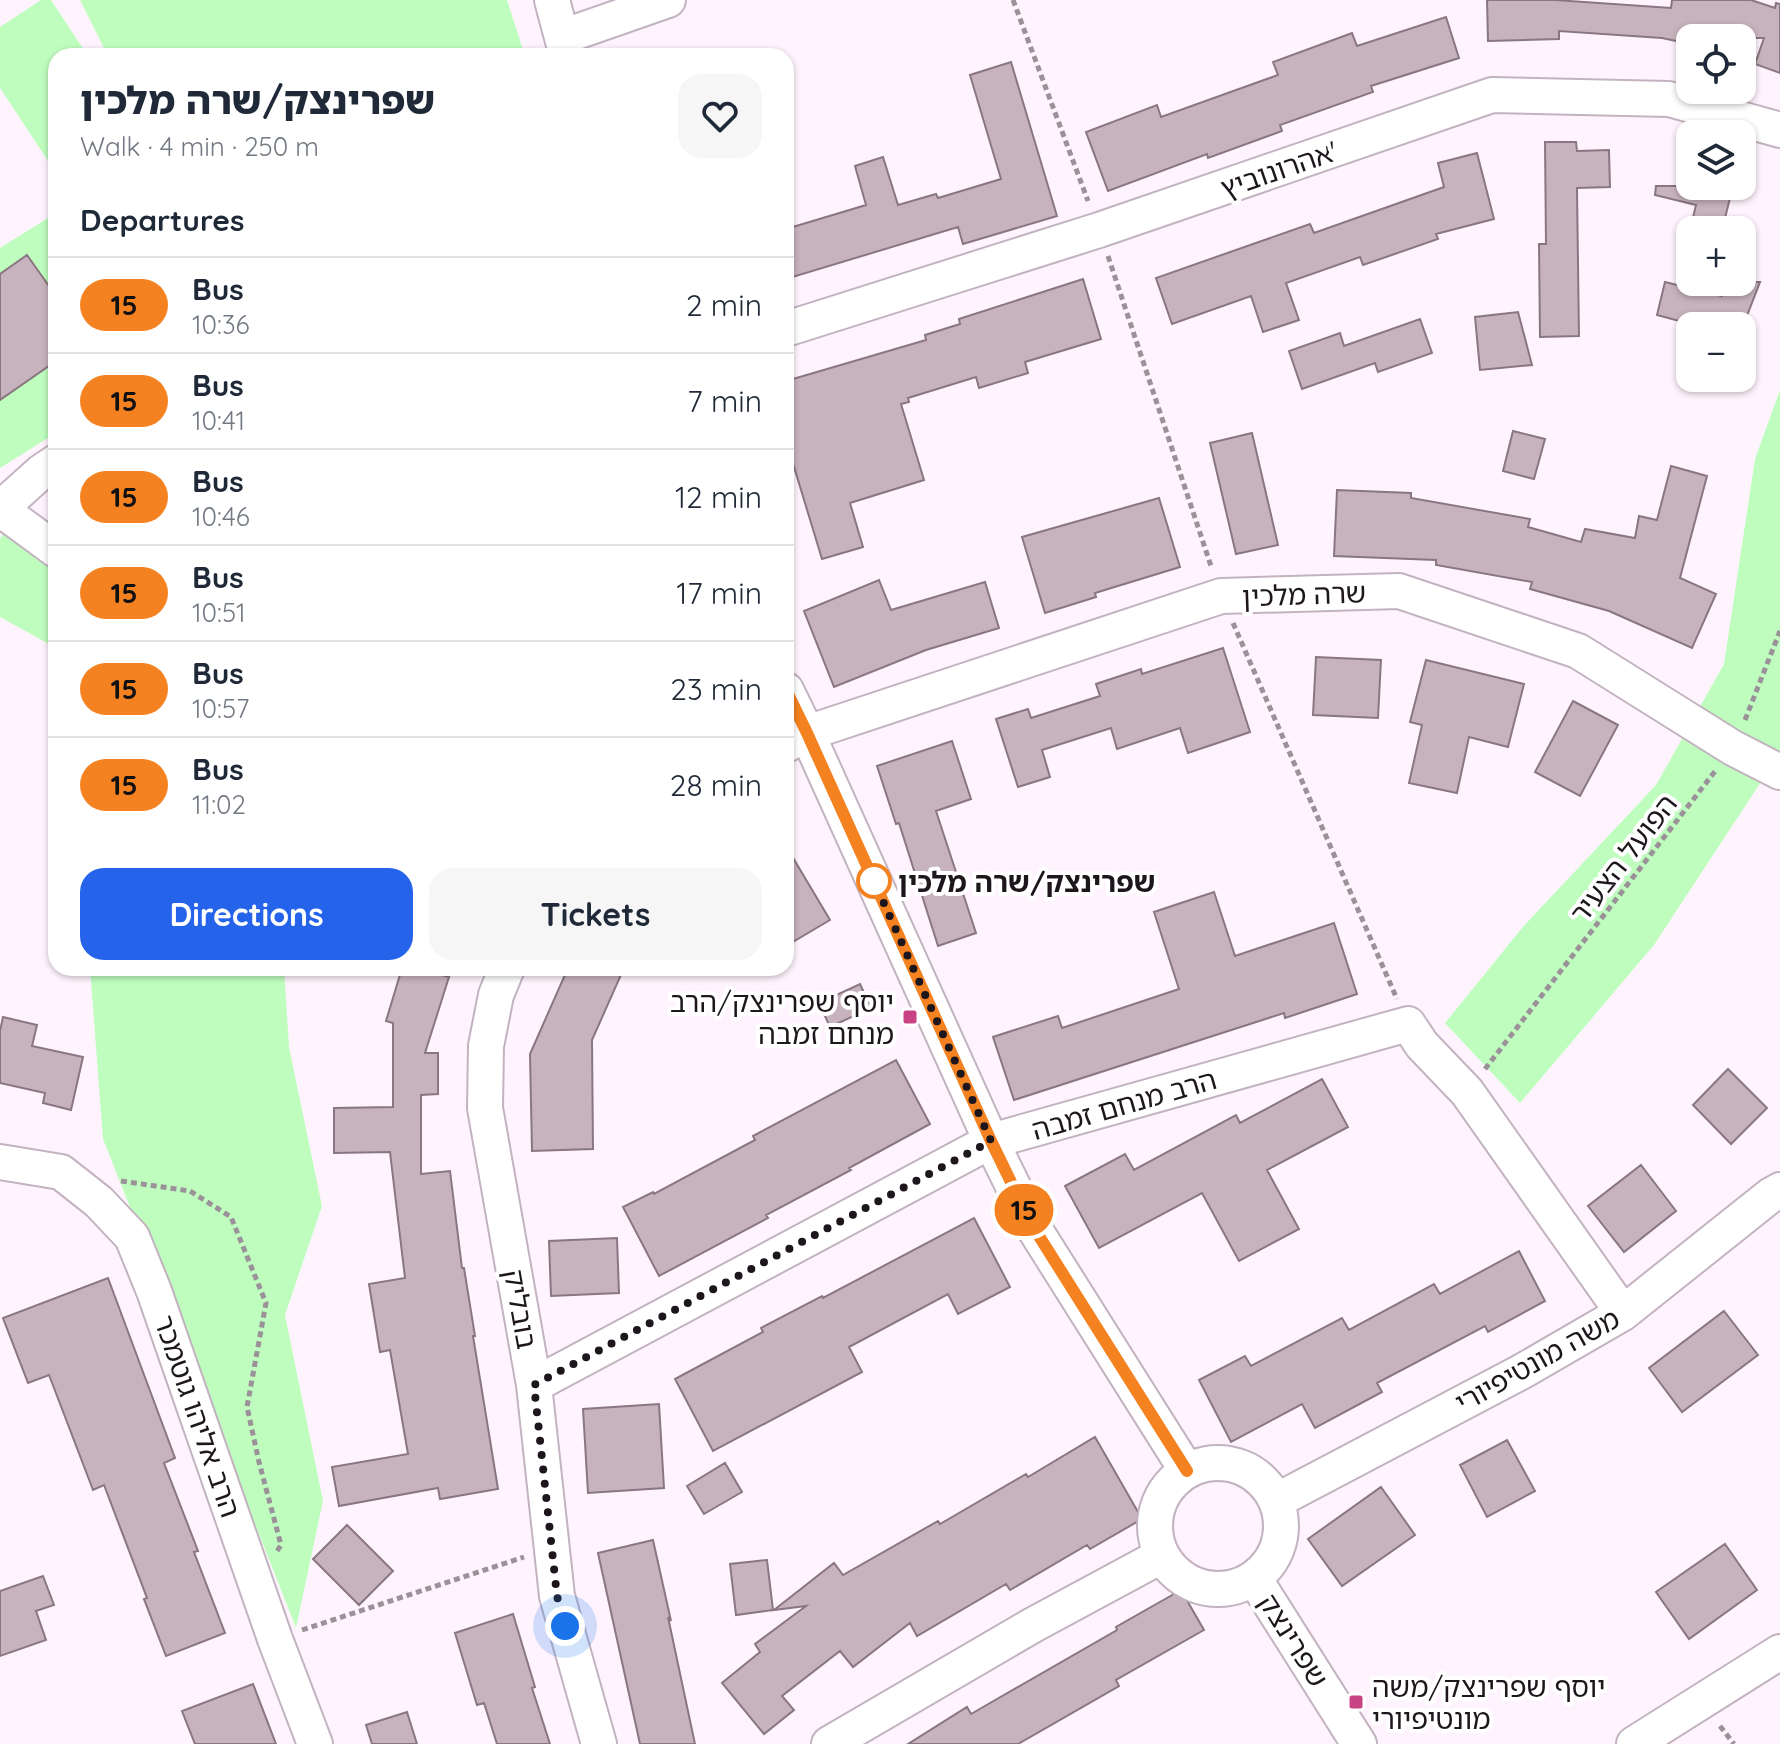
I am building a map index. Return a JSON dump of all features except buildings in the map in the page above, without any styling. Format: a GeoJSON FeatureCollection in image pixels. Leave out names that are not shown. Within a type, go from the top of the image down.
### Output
{"type":"FeatureCollection","features":[{"type":"Feature","properties":{"kind":"street"},"geometry":{"type":"LineString","coordinates":[[552,0],[564,46],[668,0]]}},
{"type":"Feature","properties":{"kind":"street","name":"אהרונוביץ'"},"geometry":{"type":"LineString","coordinates":[[794,326],[1099,230],[1492,95],[1669,99],[1780,130]]}},
{"type":"Feature","properties":{"kind":"street"},"geometry":{"type":"LineString","coordinates":[[48,467],[0,509],[48,544]]}},
{"type":"Feature","properties":{"kind":"street","name":"שרה מלכין"},"geometry":{"type":"LineString","coordinates":[[797,739],[1221,596],[1399,591],[1578,651],[1733,748],[1780,772]]}},
{"type":"Feature","properties":{"kind":"street"},"geometry":{"type":"LineString","coordinates":[[797,739],[1032,1225],[1187,1471]]}},
{"type":"Feature","properties":{"kind":"street","name":"בובליק"},"geometry":{"type":"LineString","coordinates":[[504,976],[496,995],[486,1046],[485,1108],[534,1385],[557,1596],[599,1744]]}},
{"type":"Feature","properties":{"kind":"street"},"geometry":{"type":"LineString","coordinates":[[1408,1024],[1422,1045],[1467,1092],[1623,1313]]}},
{"type":"Feature","properties":{"kind":"street","name":"הרב מנחם זמבה"},"geometry":{"type":"LineString","coordinates":[[534,1385],[991,1141],[1408,1024]]}},
{"type":"Feature","properties":{"kind":"street","name":"הרב אליהו גוטמכר"},"geometry":{"type":"LineString","coordinates":[[0,1162],[61,1172],[99,1202],[132,1237],[315,1744]]}},
{"type":"Feature","properties":{"kind":"street","name":"משה מונטיפיורי"},"geometry":{"type":"LineString","coordinates":[[1276,1501],[1521,1372],[1623,1313],[1780,1190]]}},
{"type":"Feature","properties":{"kind":"street"},"geometry":{"type":"LineString","coordinates":[[1207,1464],[1228,1464],[1248,1470],[1264,1483],[1276,1501],[1281,1521],[1279,1543],[1270,1562],[1254,1578],[1235,1587],[1214,1590],[1193,1585],[1175,1573],[1161,1556],[1155,1537],[1155,1518],[1161,1499],[1172,1483],[1187,1471],[1207,1464]]}},
{"type":"Feature","properties":{"kind":"street"},"geometry":{"type":"LineString","coordinates":[[829,1744],[1033,1625],[1161,1556]]}},
{"type":"Feature","properties":{"kind":"street","name":"שפרינצק"},"geometry":{"type":"LineString","coordinates":[[1254,1578],[1359,1744]]}},
{"type":"Feature","properties":{"kind":"street"},"geometry":{"type":"LineString","coordinates":[[1634,1744],[1780,1652]]}},
{"type":"Feature","properties":{"kind":"path"},"geometry":{"type":"LineString","coordinates":[[1013,0],[1099,230],[1221,596],[1408,1024]]}},
{"type":"Feature","properties":{"kind":"path","name":"הפועל הצעיר"},"geometry":{"type":"LineString","coordinates":[[1467,1092],[1733,748],[1780,631]]}},
{"type":"Feature","properties":{"kind":"path"},"geometry":{"type":"LineString","coordinates":[[118,1180],[190,1191],[231,1217],[266,1303],[247,1407],[281,1545],[257,1582]]}},
{"type":"Feature","properties":{"kind":"path"},"geometry":{"type":"LineString","coordinates":[[275,1639],[552,1548]]}},
{"type":"Feature","properties":{"kind":"green space"},"geometry":{"type":"Polygon","coordinates":[[[41,0],[51,0],[83,48],[48,48],[48,161],[0,88],[0,27],[41,0]]]}},
{"type":"Feature","properties":{"kind":"green space"},"geometry":{"type":"Polygon","coordinates":[[[80,0],[507,0],[522,48],[104,48],[80,0]]]}},
{"type":"Feature","properties":{"kind":"green space"},"geometry":{"type":"Polygon","coordinates":[[[48,218],[48,438],[0,468],[0,248],[48,218]]]}},
{"type":"Feature","properties":{"kind":"green space"},"geometry":{"type":"Polygon","coordinates":[[[1780,390],[1780,753],[1654,945],[1520,1103],[1445,1023],[1522,928],[1656,785],[1724,664],[1755,459],[1780,390]]]}},
{"type":"Feature","properties":{"kind":"green space"},"geometry":{"type":"Polygon","coordinates":[[[6,528],[48,562],[48,644],[0,617],[0,539],[6,528]]]}},
{"type":"Feature","properties":{"kind":"green space"},"geometry":{"type":"Polygon","coordinates":[[[91,976],[285,976],[289,1047],[322,1206],[285,1315],[323,1501],[296,1628],[103,1139],[91,976]]]}},
{"type":"Feature","properties":{"kind":"bus line","name":"15"},"geometry":{"type":"LineString","coordinates":[[794,706],[1032,1225],[1187,1471]]}},
{"type":"Feature","properties":{"kind":"place","name":"שפרינצק/שרה מלכין"},"geometry":{"type":"Point","coordinates":[874,881]}},
{"type":"Feature","properties":{"kind":"place","name":"יוסף שפרינצק/הרב מנחם זמבה"},"geometry":{"type":"Point","coordinates":[910,1017]}},
{"type":"Feature","properties":{"kind":"place","name":"יוסף שפרינצק/משה מונטיפיורי"},"geometry":{"type":"Point","coordinates":[1356,1702]}},
{"type":"Feature","properties":{"kind":"route"},"geometry":{"type":"LineString","coordinates":[[565,1626],[557,1596],[534,1385],[991,1141],[874,881]]}}]}
